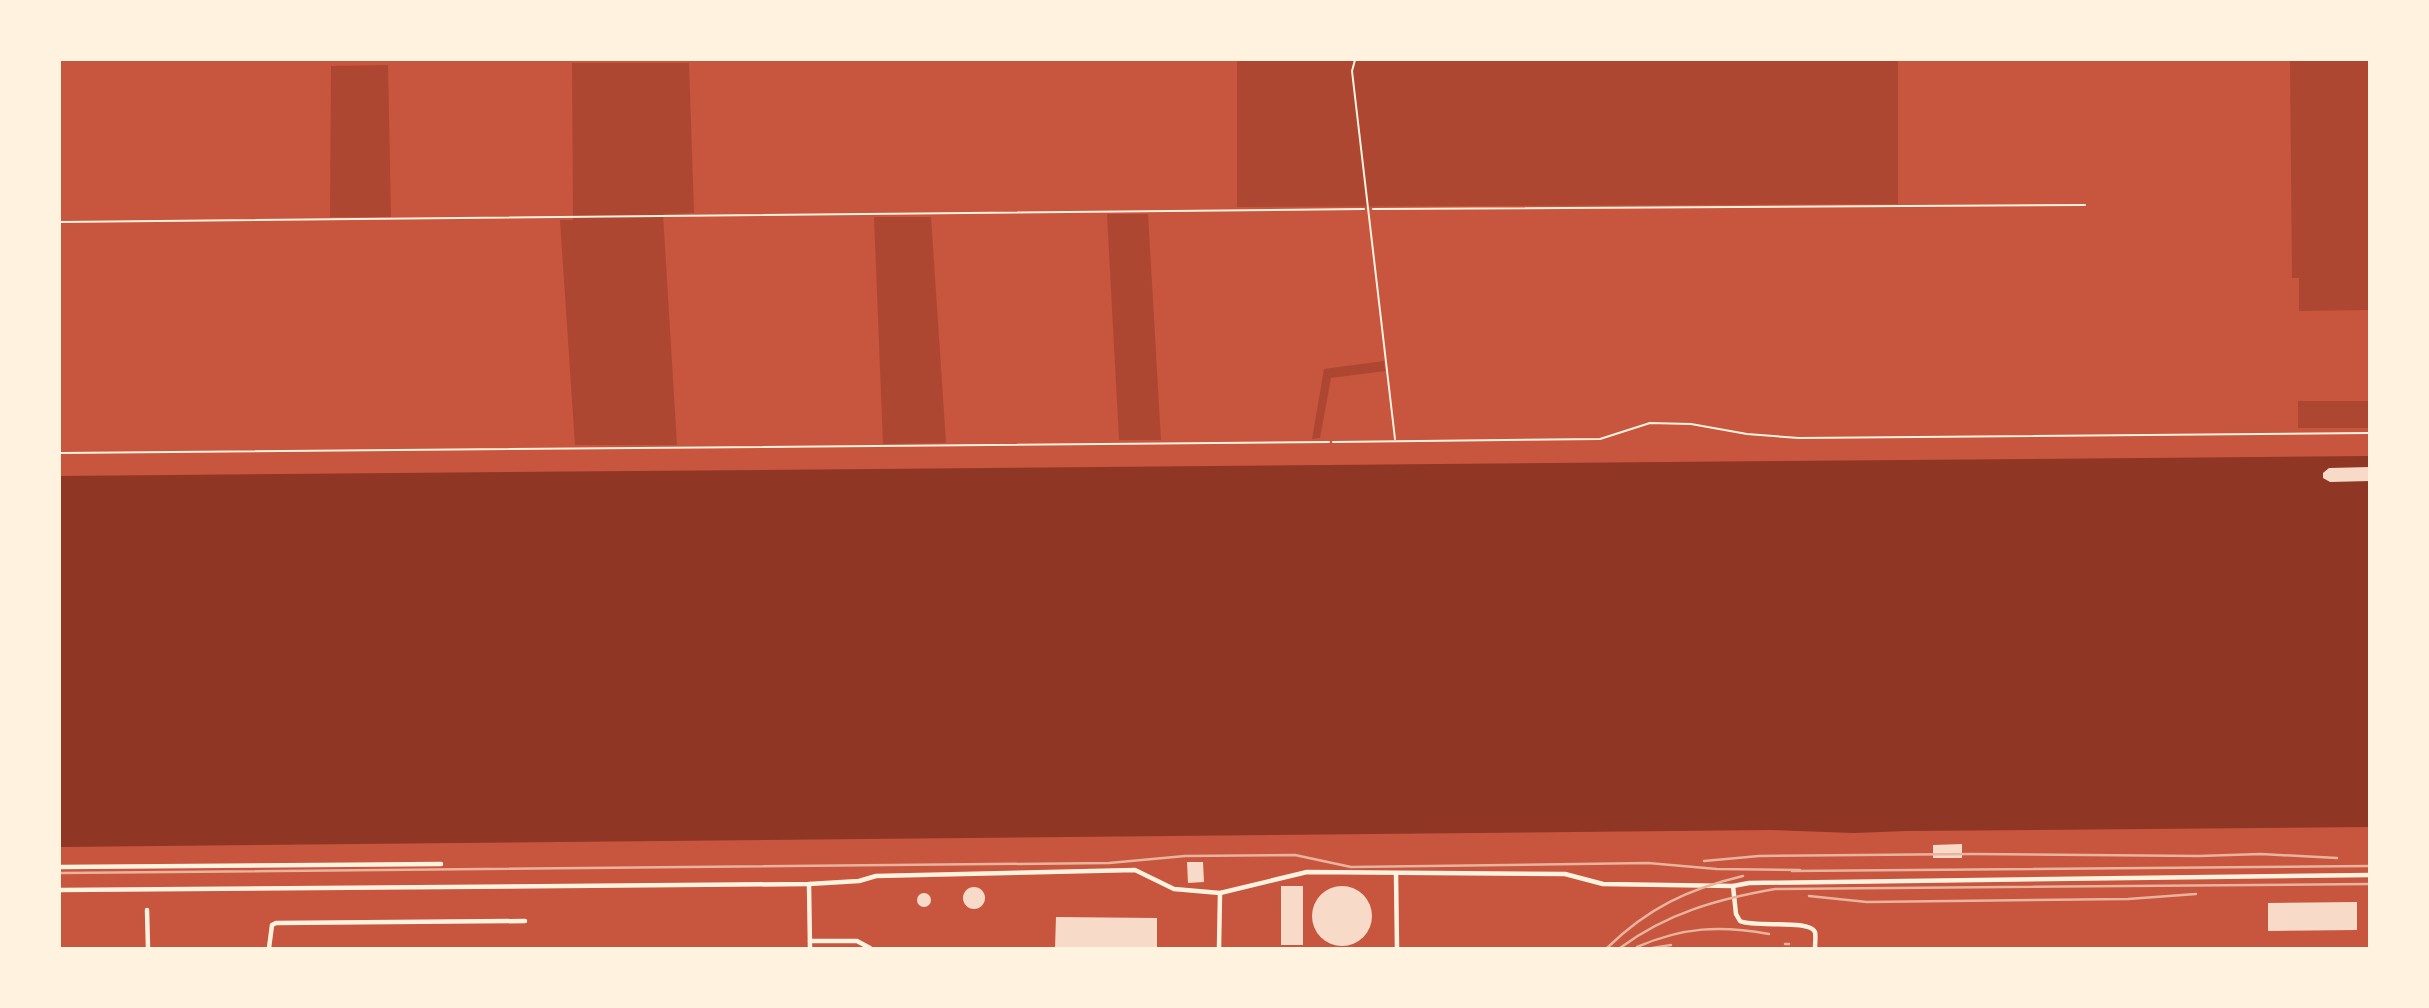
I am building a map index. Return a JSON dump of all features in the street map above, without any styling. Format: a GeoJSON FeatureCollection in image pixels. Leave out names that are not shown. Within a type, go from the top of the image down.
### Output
{"type":"FeatureCollection","features":[{"type":"Feature","properties":{"kind":"street"},"geometry":{"type":"LineString","coordinates":[[60,867],[441,864]]}},
{"type":"Feature","properties":{"kind":"street"},"geometry":{"type":"LineString","coordinates":[[60,890],[809,884],[859,881],[876,876],[1135,870],[1174,889],[1220,893],[1307,872],[1564,874],[1603,884],[1733,886],[1749,883],[2370,875]]}},
{"type":"Feature","properties":{"kind":"street"},"geometry":{"type":"LineString","coordinates":[[1396,873],[1397,948]]}},
{"type":"Feature","properties":{"kind":"street"},"geometry":{"type":"LineString","coordinates":[[809,884],[810,948]]}},
{"type":"Feature","properties":{"kind":"street"},"geometry":{"type":"LineString","coordinates":[[1733,886],[1736,914],[1740,921],[1759,925],[1801,924],[1811,927],[1815,933],[1815,948]]}},
{"type":"Feature","properties":{"kind":"street"},"geometry":{"type":"LineString","coordinates":[[1219,948],[1220,893]]}},
{"type":"Feature","properties":{"kind":"street"},"geometry":{"type":"LineString","coordinates":[[147,910],[148,948]]}},
{"type":"Feature","properties":{"kind":"street"},"geometry":{"type":"LineString","coordinates":[[269,948],[270,931],[276,923],[525,921]]}},
{"type":"Feature","properties":{"kind":"street"},"geometry":{"type":"LineString","coordinates":[[810,941],[849,940],[870,948]]}},
{"type":"Feature","properties":{"kind":"lane"},"geometry":{"type":"LineString","coordinates":[[1355,60],[1352,71],[1396,440]]}},
{"type":"Feature","properties":{"kind":"lane"},"geometry":{"type":"LineString","coordinates":[[1333,442],[1600,439],[1638,426],[1658,423],[1691,424],[1747,434],[1798,438],[2370,433]]}},
{"type":"Feature","properties":{"kind":"path"},"geometry":{"type":"LineString","coordinates":[[60,222],[2085,205]]}},
{"type":"Feature","properties":{"kind":"path"},"geometry":{"type":"LineString","coordinates":[[60,453],[1333,442]]}},
{"type":"Feature","properties":{"kind":"shaded area"},"geometry":{"type":"Polygon","coordinates":[[[1237,60],[1898,60],[1898,204],[1237,207],[1237,60]]]}},
{"type":"Feature","properties":{"kind":"shaded area"},"geometry":{"type":"Polygon","coordinates":[[[2290,60],[2369,60],[2369,310],[2299,311],[2299,278],[2292,278],[2290,60]]]}},
{"type":"Feature","properties":{"kind":"shaded area"},"geometry":{"type":"Polygon","coordinates":[[[572,63],[689,63],[694,213],[663,214],[677,445],[575,445],[560,220],[573,220],[572,63]]]}},
{"type":"Feature","properties":{"kind":"shaded area"},"geometry":{"type":"Polygon","coordinates":[[[388,65],[391,217],[330,217],[331,66],[388,65]]]}},
{"type":"Feature","properties":{"kind":"shaded area"},"geometry":{"type":"Polygon","coordinates":[[[1107,214],[1148,214],[1161,440],[1119,440],[1107,214]]]}},
{"type":"Feature","properties":{"kind":"shaded area"},"geometry":{"type":"Polygon","coordinates":[[[874,217],[931,217],[946,443],[883,444],[874,217]]]}},
{"type":"Feature","properties":{"kind":"shaded area"},"geometry":{"type":"Polygon","coordinates":[[[1384,361],[1385,371],[1331,378],[1320,438],[1312,439],[1324,369],[1384,361]]]}},
{"type":"Feature","properties":{"kind":"shaded area"},"geometry":{"type":"Polygon","coordinates":[[[2298,401],[2369,401],[2369,428],[2298,428],[2298,401]]]}},
{"type":"Feature","properties":{"kind":"shaded area"},"geometry":{"type":"Polygon","coordinates":[[[2369,456],[2369,827],[1854,833],[1770,830],[60,847],[60,476],[2369,456]]]}},
{"type":"Feature","properties":{"kind":"building"},"geometry":{"type":"Polygon","coordinates":[[[2370,467],[2370,481],[2330,482],[2323,478],[2323,473],[2329,468],[2370,467]]]}},
{"type":"Feature","properties":{"kind":"building"},"geometry":{"type":"Polygon","coordinates":[[[1962,844],[1962,858],[1933,858],[1933,845],[1962,844]]]}},
{"type":"Feature","properties":{"kind":"building"},"geometry":{"type":"Polygon","coordinates":[[[1187,862],[1203,862],[1204,882],[1188,883],[1187,862]]]}},
{"type":"Feature","properties":{"kind":"building"},"geometry":{"type":"Polygon","coordinates":[[[1281,886],[1303,886],[1303,945],[1281,945],[1281,886]]]}},
{"type":"Feature","properties":{"kind":"building"},"geometry":{"type":"Polygon","coordinates":[[[1336,886],[1348,886],[1364,894],[1370,904],[1370,928],[1364,938],[1348,946],[1336,946],[1320,938],[1312,922],[1312,910],[1320,894],[1336,886]]]}},
{"type":"Feature","properties":{"kind":"building"},"geometry":{"type":"Polygon","coordinates":[[[974,887],[982,890],[985,898],[982,906],[974,909],[966,906],[963,898],[966,890],[974,887]]]}},
{"type":"Feature","properties":{"kind":"building"},"geometry":{"type":"Polygon","coordinates":[[[921,893],[927,893],[931,900],[927,907],[921,907],[917,903],[917,897],[921,893]]]}},
{"type":"Feature","properties":{"kind":"building"},"geometry":{"type":"Polygon","coordinates":[[[2357,902],[2357,930],[2268,931],[2268,903],[2357,902]]]}},
{"type":"Feature","properties":{"kind":"building"},"geometry":{"type":"Polygon","coordinates":[[[1056,917],[1157,918],[1157,948],[1055,948],[1056,917]]]}},
{"type":"Feature","properties":{"kind":"railway"},"geometry":{"type":"LineString","coordinates":[[1704,861],[1759,856],[1972,854],[2261,854],[2337,858]]}},
{"type":"Feature","properties":{"kind":"railway"},"geometry":{"type":"LineString","coordinates":[[60,873],[1109,863],[1185,856],[1295,855],[1351,867],[1648,863],[1717,869],[1800,870]]}},
{"type":"Feature","properties":{"kind":"railway"},"geometry":{"type":"LineString","coordinates":[[1792,871],[2370,866]]}},
{"type":"Feature","properties":{"kind":"railway"},"geometry":{"type":"LineString","coordinates":[[1607,948],[1638,922],[1670,902],[1704,887],[1743,876]]}},
{"type":"Feature","properties":{"kind":"railway"},"geometry":{"type":"LineString","coordinates":[[1620,948],[1656,925],[1694,909],[1775,889],[2370,884]]}},
{"type":"Feature","properties":{"kind":"railway"},"geometry":{"type":"LineString","coordinates":[[1809,896],[1867,902],[2128,899],[2196,894]]}},
{"type":"Feature","properties":{"kind":"railway"},"geometry":{"type":"LineString","coordinates":[[1637,947],[1670,935],[1702,930],[1734,929],[1769,934]]}},
{"type":"Feature","properties":{"kind":"railway"},"geometry":{"type":"LineString","coordinates":[[1652,948],[1671,945]]}}]}
